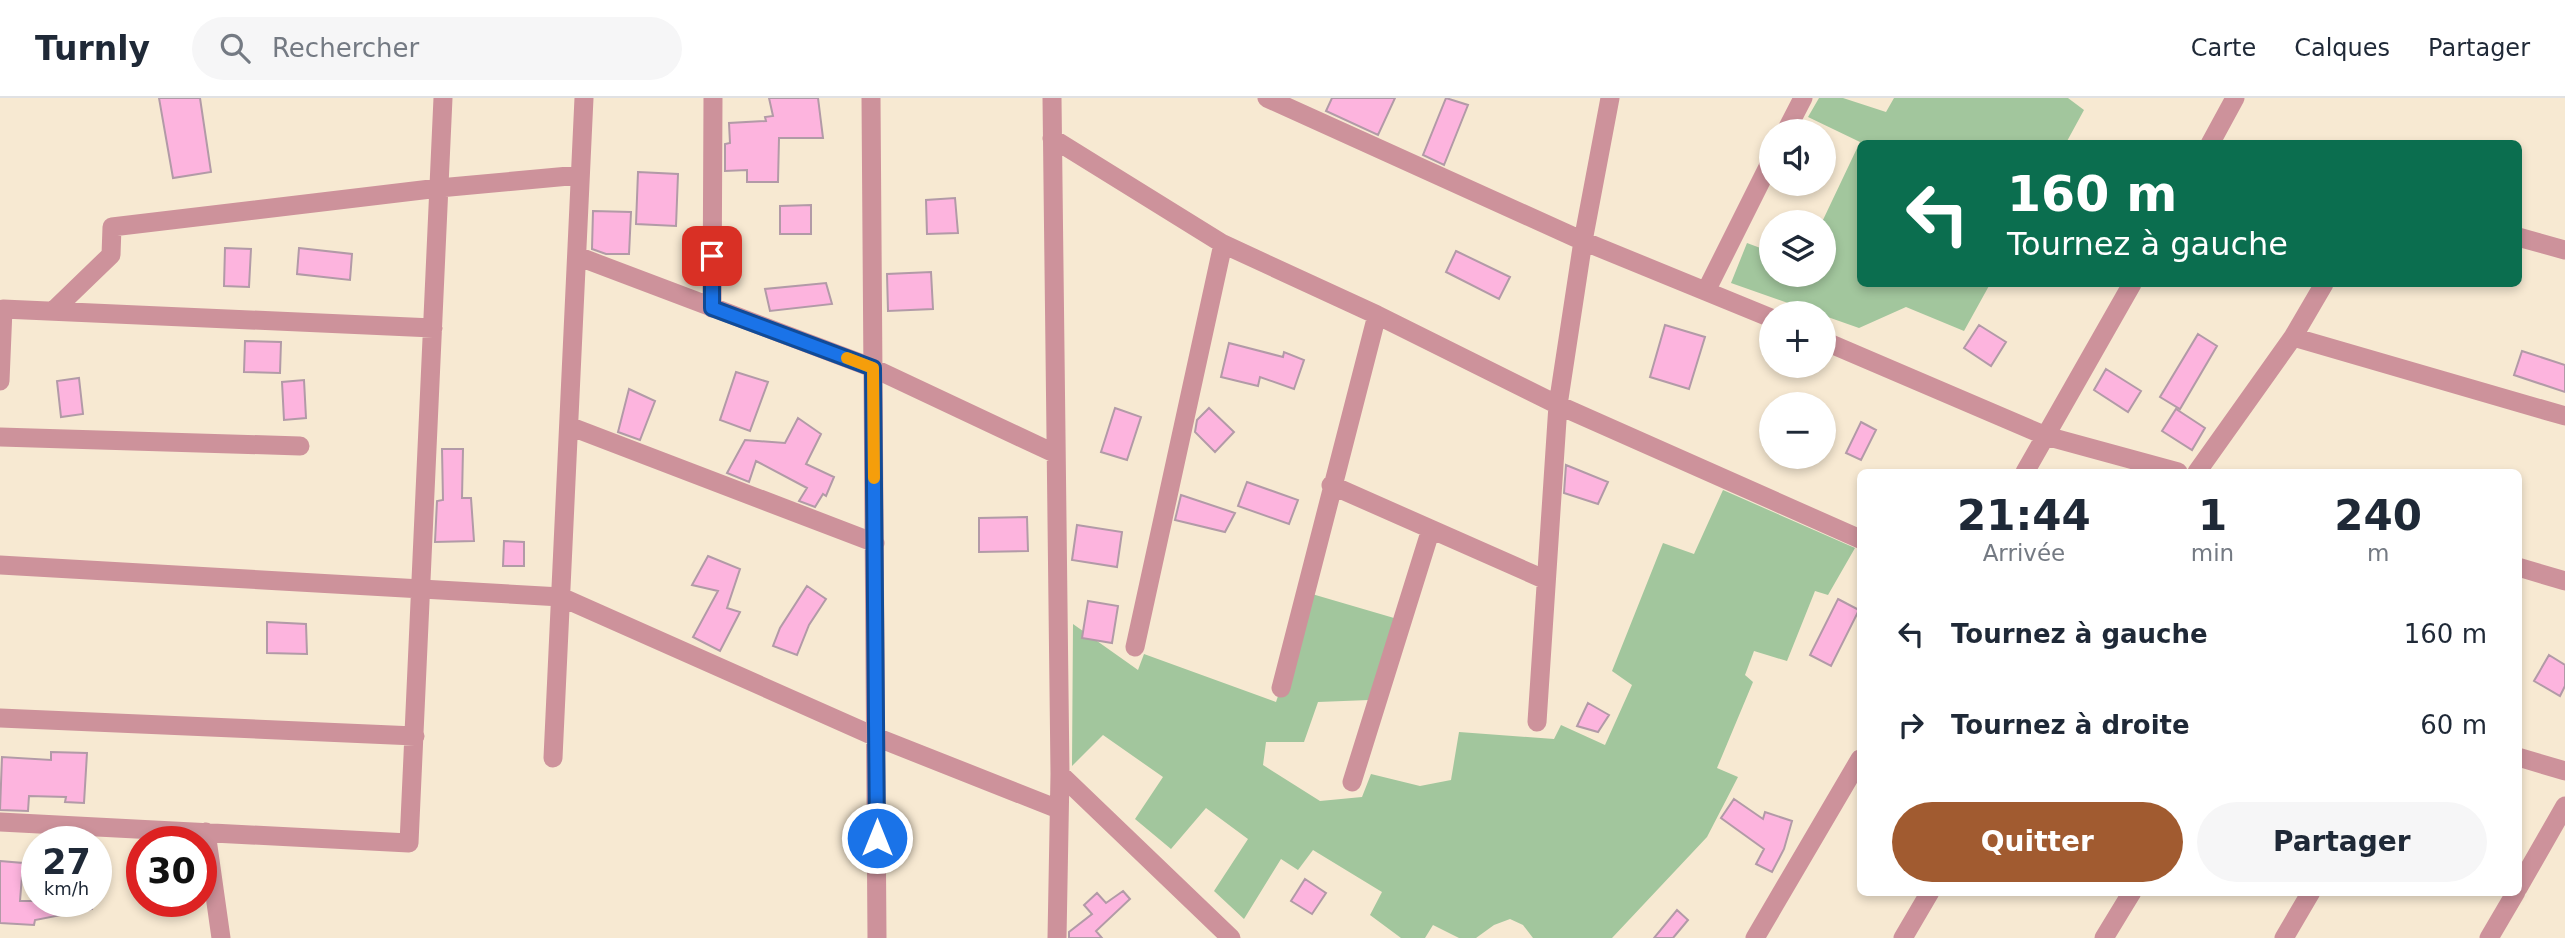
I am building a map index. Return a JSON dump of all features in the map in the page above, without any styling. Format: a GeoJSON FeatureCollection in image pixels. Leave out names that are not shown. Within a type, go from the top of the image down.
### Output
{"type":"FeatureCollection","features":[{"type":"Feature","properties":{"kind":"street"},"geometry":{"type":"LineString","coordinates":[[217,833],[409,843],[443,98]]}},
{"type":"Feature","properties":{"kind":"street"},"geometry":{"type":"LineString","coordinates":[[553,758],[584,98]]}},
{"type":"Feature","properties":{"kind":"street"},"geometry":{"type":"LineString","coordinates":[[712,308],[713,98]]}},
{"type":"Feature","properties":{"kind":"street"},"geometry":{"type":"LineString","coordinates":[[871,98],[877,938]]}},
{"type":"Feature","properties":{"kind":"street"},"geometry":{"type":"LineString","coordinates":[[1052,98],[1060,774],[1057,938]]}},
{"type":"Feature","properties":{"kind":"street"},"geometry":{"type":"LineString","coordinates":[[1267,98],[1583,241],[1759,313]]}},
{"type":"Feature","properties":{"kind":"street"},"geometry":{"type":"LineString","coordinates":[[1536,722],[1558,405],[1583,241],[1610,98]]}},
{"type":"Feature","properties":{"kind":"street"},"geometry":{"type":"LineString","coordinates":[[1792,119],[1803,98]]}},
{"type":"Feature","properties":{"kind":"street"},"geometry":{"type":"LineString","coordinates":[[2212,140],[2235,98]]}},
{"type":"Feature","properties":{"kind":"street"},"geometry":{"type":"LineString","coordinates":[[1052,138],[1223,244],[1377,315],[1558,405],[1857,538]]}},
{"type":"Feature","properties":{"kind":"street"},"geometry":{"type":"LineString","coordinates":[[53,311],[111,255],[112,227],[439,188],[580,175]]}},
{"type":"Feature","properties":{"kind":"street"},"geometry":{"type":"LineString","coordinates":[[1706,291],[1759,185]]}},
{"type":"Feature","properties":{"kind":"street"},"geometry":{"type":"LineString","coordinates":[[2522,238],[2565,250]]}},
{"type":"Feature","properties":{"kind":"street"},"geometry":{"type":"LineString","coordinates":[[1135,647],[1223,244]]}},
{"type":"Feature","properties":{"kind":"street"},"geometry":{"type":"LineString","coordinates":[[577,256],[873,368],[1056,453]]}},
{"type":"Feature","properties":{"kind":"street"},"geometry":{"type":"LineString","coordinates":[[2027,469],[2130,287]]}},
{"type":"Feature","properties":{"kind":"street"},"geometry":{"type":"LineString","coordinates":[[2199,469],[2293,337],[2322,287]]}},
{"type":"Feature","properties":{"kind":"street"},"geometry":{"type":"LineString","coordinates":[[0,381],[3,309],[433,328]]}},
{"type":"Feature","properties":{"kind":"street"},"geometry":{"type":"LineString","coordinates":[[1281,688],[1331,485],[1377,315]]}},
{"type":"Feature","properties":{"kind":"street"},"geometry":{"type":"LineString","coordinates":[[2293,337],[2565,416]]}},
{"type":"Feature","properties":{"kind":"street"},"geometry":{"type":"LineString","coordinates":[[1836,346],[2046,436],[2167,469]]}},
{"type":"Feature","properties":{"kind":"street"},"geometry":{"type":"LineString","coordinates":[[569,426],[875,543]]}},
{"type":"Feature","properties":{"kind":"street"},"geometry":{"type":"LineString","coordinates":[[0,436],[300,446]]}},
{"type":"Feature","properties":{"kind":"street"},"geometry":{"type":"LineString","coordinates":[[1331,485],[1546,580]]}},
{"type":"Feature","properties":{"kind":"street"},"geometry":{"type":"LineString","coordinates":[[1352,782],[1431,529]]}},
{"type":"Feature","properties":{"kind":"street"},"geometry":{"type":"LineString","coordinates":[[0,565],[561,597],[876,737],[1058,808]]}},
{"type":"Feature","properties":{"kind":"street"},"geometry":{"type":"LineString","coordinates":[[2522,569],[2565,581]]}},
{"type":"Feature","properties":{"kind":"street"},"geometry":{"type":"LineString","coordinates":[[0,718],[415,736]]}},
{"type":"Feature","properties":{"kind":"street"},"geometry":{"type":"LineString","coordinates":[[2522,758],[2565,771]]}},
{"type":"Feature","properties":{"kind":"street"},"geometry":{"type":"LineString","coordinates":[[1762,936],[1857,764]]}},
{"type":"Feature","properties":{"kind":"street"},"geometry":{"type":"LineString","coordinates":[[1060,774],[1231,938]]}},
{"type":"Feature","properties":{"kind":"street"},"geometry":{"type":"LineString","coordinates":[[2522,881],[2565,806]]}},
{"type":"Feature","properties":{"kind":"street"},"geometry":{"type":"LineString","coordinates":[[0,821],[126,828]]}},
{"type":"Feature","properties":{"kind":"street"},"geometry":{"type":"LineString","coordinates":[[1903,938],[1928,896]]}},
{"type":"Feature","properties":{"kind":"street"},"geometry":{"type":"LineString","coordinates":[[2104,938],[2130,896]]}},
{"type":"Feature","properties":{"kind":"street"},"geometry":{"type":"LineString","coordinates":[[2284,938],[2309,896]]}},
{"type":"Feature","properties":{"kind":"street"},"geometry":{"type":"LineString","coordinates":[[2489,938],[2513,896]]}},
{"type":"Feature","properties":{"kind":"street"},"geometry":{"type":"LineString","coordinates":[[217,910],[221,938]]}},
{"type":"Feature","properties":{"kind":"green space"},"geometry":{"type":"Polygon","coordinates":[[[1819,98],[1843,98],[1886,112],[1894,98],[2068,98],[2084,110],[2068,140],[1857,141],[1836,130],[1836,119],[1808,117],[1819,98]]]}},
{"type":"Feature","properties":{"kind":"green space"},"geometry":{"type":"Polygon","coordinates":[[[1857,148],[1857,287],[1988,287],[1964,331],[1906,307],[1859,328],[1836,320],[1836,301],[1782,301],[1731,283],[1747,243],[1759,248],[1759,287],[1836,287],[1836,210],[1828,210],[1857,148]]]}},
{"type":"Feature","properties":{"kind":"green space"},"geometry":{"type":"Polygon","coordinates":[[[1723,490],[1855,548],[1828,595],[1815,591],[1787,661],[1754,651],[1745,675],[1753,682],[1717,768],[1738,777],[1707,837],[1612,938],[1533,938],[1523,925],[1510,919],[1494,925],[1476,938],[1459,938],[1433,925],[1425,938],[1401,938],[1370,915],[1382,892],[1313,850],[1298,870],[1281,859],[1244,919],[1214,891],[1248,839],[1206,808],[1171,849],[1135,819],[1163,777],[1103,735],[1072,766],[1073,624],[1138,670],[1144,654],[1276,702],[1312,594],[1394,618],[1369,700],[1318,702],[1304,742],[1266,742],[1263,765],[1320,801],[1362,797],[1371,774],[1420,786],[1451,780],[1459,732],[1554,739],[1561,725],[1605,745],[1632,685],[1612,671],[1663,543],[1694,554],[1723,490]]]}},
{"type":"Feature","properties":{"kind":"building"},"geometry":{"type":"Polygon","coordinates":[[[159,98],[200,98],[211,172],[173,178],[159,98]]]}},
{"type":"Feature","properties":{"kind":"building"},"geometry":{"type":"Polygon","coordinates":[[[769,98],[818,98],[823,138],[779,138],[778,182],[747,182],[747,170],[725,171],[725,144],[730,143],[729,123],[766,121],[765,117],[773,116],[769,98]]]}},
{"type":"Feature","properties":{"kind":"building"},"geometry":{"type":"Polygon","coordinates":[[[1332,98],[1395,98],[1378,135],[1326,111],[1332,98]]]}},
{"type":"Feature","properties":{"kind":"building"},"geometry":{"type":"Polygon","coordinates":[[[1446,98],[1468,105],[1444,165],[1423,155],[1446,98]]]}},
{"type":"Feature","properties":{"kind":"building"},"geometry":{"type":"Polygon","coordinates":[[[638,172],[678,174],[676,226],[636,224],[638,172]]]}},
{"type":"Feature","properties":{"kind":"building"},"geometry":{"type":"Polygon","coordinates":[[[955,198],[958,233],[927,234],[926,200],[955,198]]]}},
{"type":"Feature","properties":{"kind":"building"},"geometry":{"type":"Polygon","coordinates":[[[811,205],[811,234],[780,234],[780,206],[811,205]]]}},
{"type":"Feature","properties":{"kind":"building"},"geometry":{"type":"Polygon","coordinates":[[[593,211],[631,212],[629,254],[606,254],[592,249],[593,211]]]}},
{"type":"Feature","properties":{"kind":"building"},"geometry":{"type":"Polygon","coordinates":[[[225,248],[251,249],[249,287],[224,286],[225,248]]]}},
{"type":"Feature","properties":{"kind":"building"},"geometry":{"type":"Polygon","coordinates":[[[299,248],[352,254],[350,280],[297,274],[299,248]]]}},
{"type":"Feature","properties":{"kind":"building"},"geometry":{"type":"Polygon","coordinates":[[[1456,251],[1510,277],[1499,299],[1446,272],[1456,251]]]}},
{"type":"Feature","properties":{"kind":"building"},"geometry":{"type":"Polygon","coordinates":[[[931,272],[933,309],[888,311],[887,274],[931,272]]]}},
{"type":"Feature","properties":{"kind":"building"},"geometry":{"type":"Polygon","coordinates":[[[826,283],[832,304],[770,311],[765,289],[826,283]]]}},
{"type":"Feature","properties":{"kind":"building"},"geometry":{"type":"Polygon","coordinates":[[[1665,325],[1705,337],[1689,389],[1650,377],[1665,325]]]}},
{"type":"Feature","properties":{"kind":"building"},"geometry":{"type":"Polygon","coordinates":[[[1979,325],[2006,342],[1991,366],[1964,348],[1979,325]]]}},
{"type":"Feature","properties":{"kind":"building"},"geometry":{"type":"Polygon","coordinates":[[[2198,334],[2217,346],[2180,409],[2160,397],[2198,334]]]}},
{"type":"Feature","properties":{"kind":"building"},"geometry":{"type":"Polygon","coordinates":[[[245,341],[281,342],[280,373],[244,372],[245,341]]]}},
{"type":"Feature","properties":{"kind":"building"},"geometry":{"type":"Polygon","coordinates":[[[1229,343],[1283,357],[1284,352],[1304,360],[1294,389],[1260,377],[1258,386],[1221,377],[1229,343]]]}},
{"type":"Feature","properties":{"kind":"building"},"geometry":{"type":"Polygon","coordinates":[[[2522,351],[2565,365],[2565,392],[2514,375],[2522,351]]]}},
{"type":"Feature","properties":{"kind":"building"},"geometry":{"type":"Polygon","coordinates":[[[2106,369],[2141,391],[2128,412],[2094,390],[2106,369]]]}},
{"type":"Feature","properties":{"kind":"building"},"geometry":{"type":"Polygon","coordinates":[[[736,372],[768,382],[750,431],[720,420],[736,372]]]}},
{"type":"Feature","properties":{"kind":"building"},"geometry":{"type":"Polygon","coordinates":[[[79,378],[83,414],[61,417],[57,381],[79,378]]]}},
{"type":"Feature","properties":{"kind":"building"},"geometry":{"type":"Polygon","coordinates":[[[304,380],[306,418],[284,420],[282,382],[304,380]]]}},
{"type":"Feature","properties":{"kind":"building"},"geometry":{"type":"Polygon","coordinates":[[[629,389],[655,401],[640,440],[618,432],[629,389]]]}},
{"type":"Feature","properties":{"kind":"building"},"geometry":{"type":"Polygon","coordinates":[[[1115,408],[1141,417],[1127,460],[1101,452],[1115,408]]]}},
{"type":"Feature","properties":{"kind":"building"},"geometry":{"type":"Polygon","coordinates":[[[1209,408],[1234,432],[1215,452],[1195,432],[1197,420],[1209,408]]]}},
{"type":"Feature","properties":{"kind":"building"},"geometry":{"type":"Polygon","coordinates":[[[2176,409],[2205,428],[2192,450],[2162,431],[2176,409]]]}},
{"type":"Feature","properties":{"kind":"building"},"geometry":{"type":"Polygon","coordinates":[[[798,418],[821,434],[806,464],[834,477],[826,496],[823,494],[815,507],[799,501],[807,488],[756,461],[749,482],[727,473],[745,440],[785,443],[798,418]]]}},
{"type":"Feature","properties":{"kind":"building"},"geometry":{"type":"Polygon","coordinates":[[[1861,422],[1876,430],[1861,460],[1846,453],[1861,422]]]}},
{"type":"Feature","properties":{"kind":"building"},"geometry":{"type":"Polygon","coordinates":[[[442,449],[463,449],[462,498],[471,498],[474,541],[435,542],[437,501],[443,500],[442,449]]]}},
{"type":"Feature","properties":{"kind":"building"},"geometry":{"type":"Polygon","coordinates":[[[1566,465],[1608,482],[1598,504],[1564,493],[1566,465]]]}},
{"type":"Feature","properties":{"kind":"building"},"geometry":{"type":"Polygon","coordinates":[[[1247,482],[1298,500],[1289,524],[1238,506],[1247,482]]]}},
{"type":"Feature","properties":{"kind":"building"},"geometry":{"type":"Polygon","coordinates":[[[1181,495],[1235,513],[1225,532],[1175,520],[1181,495]]]}},
{"type":"Feature","properties":{"kind":"building"},"geometry":{"type":"Polygon","coordinates":[[[1027,517],[1028,551],[979,552],[979,518],[1027,517]]]}},
{"type":"Feature","properties":{"kind":"building"},"geometry":{"type":"Polygon","coordinates":[[[1077,525],[1122,532],[1117,567],[1072,560],[1077,525]]]}},
{"type":"Feature","properties":{"kind":"building"},"geometry":{"type":"Polygon","coordinates":[[[504,541],[524,542],[524,566],[503,566],[504,541]]]}},
{"type":"Feature","properties":{"kind":"building"},"geometry":{"type":"Polygon","coordinates":[[[708,556],[740,569],[727,608],[740,612],[720,651],[693,637],[718,591],[692,585],[708,556]]]}},
{"type":"Feature","properties":{"kind":"building"},"geometry":{"type":"Polygon","coordinates":[[[807,586],[826,599],[809,625],[797,655],[773,646],[780,628],[807,586]]]}},
{"type":"Feature","properties":{"kind":"building"},"geometry":{"type":"Polygon","coordinates":[[[1838,599],[1857,609],[1831,666],[1810,655],[1838,599]]]}},
{"type":"Feature","properties":{"kind":"building"},"geometry":{"type":"Polygon","coordinates":[[[1088,601],[1118,606],[1112,643],[1082,638],[1088,601]]]}},
{"type":"Feature","properties":{"kind":"building"},"geometry":{"type":"Polygon","coordinates":[[[267,622],[306,624],[307,654],[267,653],[267,622]]]}},
{"type":"Feature","properties":{"kind":"building"},"geometry":{"type":"Polygon","coordinates":[[[2549,655],[2565,665],[2565,686],[2560,696],[2534,681],[2549,655]]]}},
{"type":"Feature","properties":{"kind":"building"},"geometry":{"type":"Polygon","coordinates":[[[1588,703],[1609,715],[1598,732],[1577,726],[1588,703]]]}},
{"type":"Feature","properties":{"kind":"building"},"geometry":{"type":"Polygon","coordinates":[[[51,752],[87,753],[84,803],[65,802],[66,797],[29,796],[28,811],[0,810],[2,757],[51,760],[51,752]]]}},
{"type":"Feature","properties":{"kind":"building"},"geometry":{"type":"Polygon","coordinates":[[[1734,799],[1763,819],[1765,812],[1792,821],[1784,849],[1772,872],[1756,864],[1764,849],[1721,818],[1734,799]]]}},
{"type":"Feature","properties":{"kind":"building"},"geometry":{"type":"Polygon","coordinates":[[[0,861],[21,863],[21,917],[51,917],[35,920],[34,925],[0,923],[0,861]]]}},
{"type":"Feature","properties":{"kind":"building"},"geometry":{"type":"Polygon","coordinates":[[[1305,879],[1326,893],[1312,914],[1291,901],[1305,879]]]}},
{"type":"Feature","properties":{"kind":"building"},"geometry":{"type":"Polygon","coordinates":[[[1123,891],[1130,899],[1096,931],[1102,938],[1069,938],[1069,932],[1092,914],[1084,905],[1097,893],[1106,903],[1123,891]]]}},
{"type":"Feature","properties":{"kind":"building"},"geometry":{"type":"Polygon","coordinates":[[[1677,910],[1688,920],[1673,938],[1654,938],[1677,910]]]}},
{"type":"Feature","properties":{"kind":"slow traffic"},"geometry":{"type":"LineString","coordinates":[[847,358],[873,368],[874,478]]}},
{"type":"Feature","properties":{"kind":"route"},"geometry":{"type":"LineString","coordinates":[[712,256],[712,308],[873,368],[877,838]]}}]}
